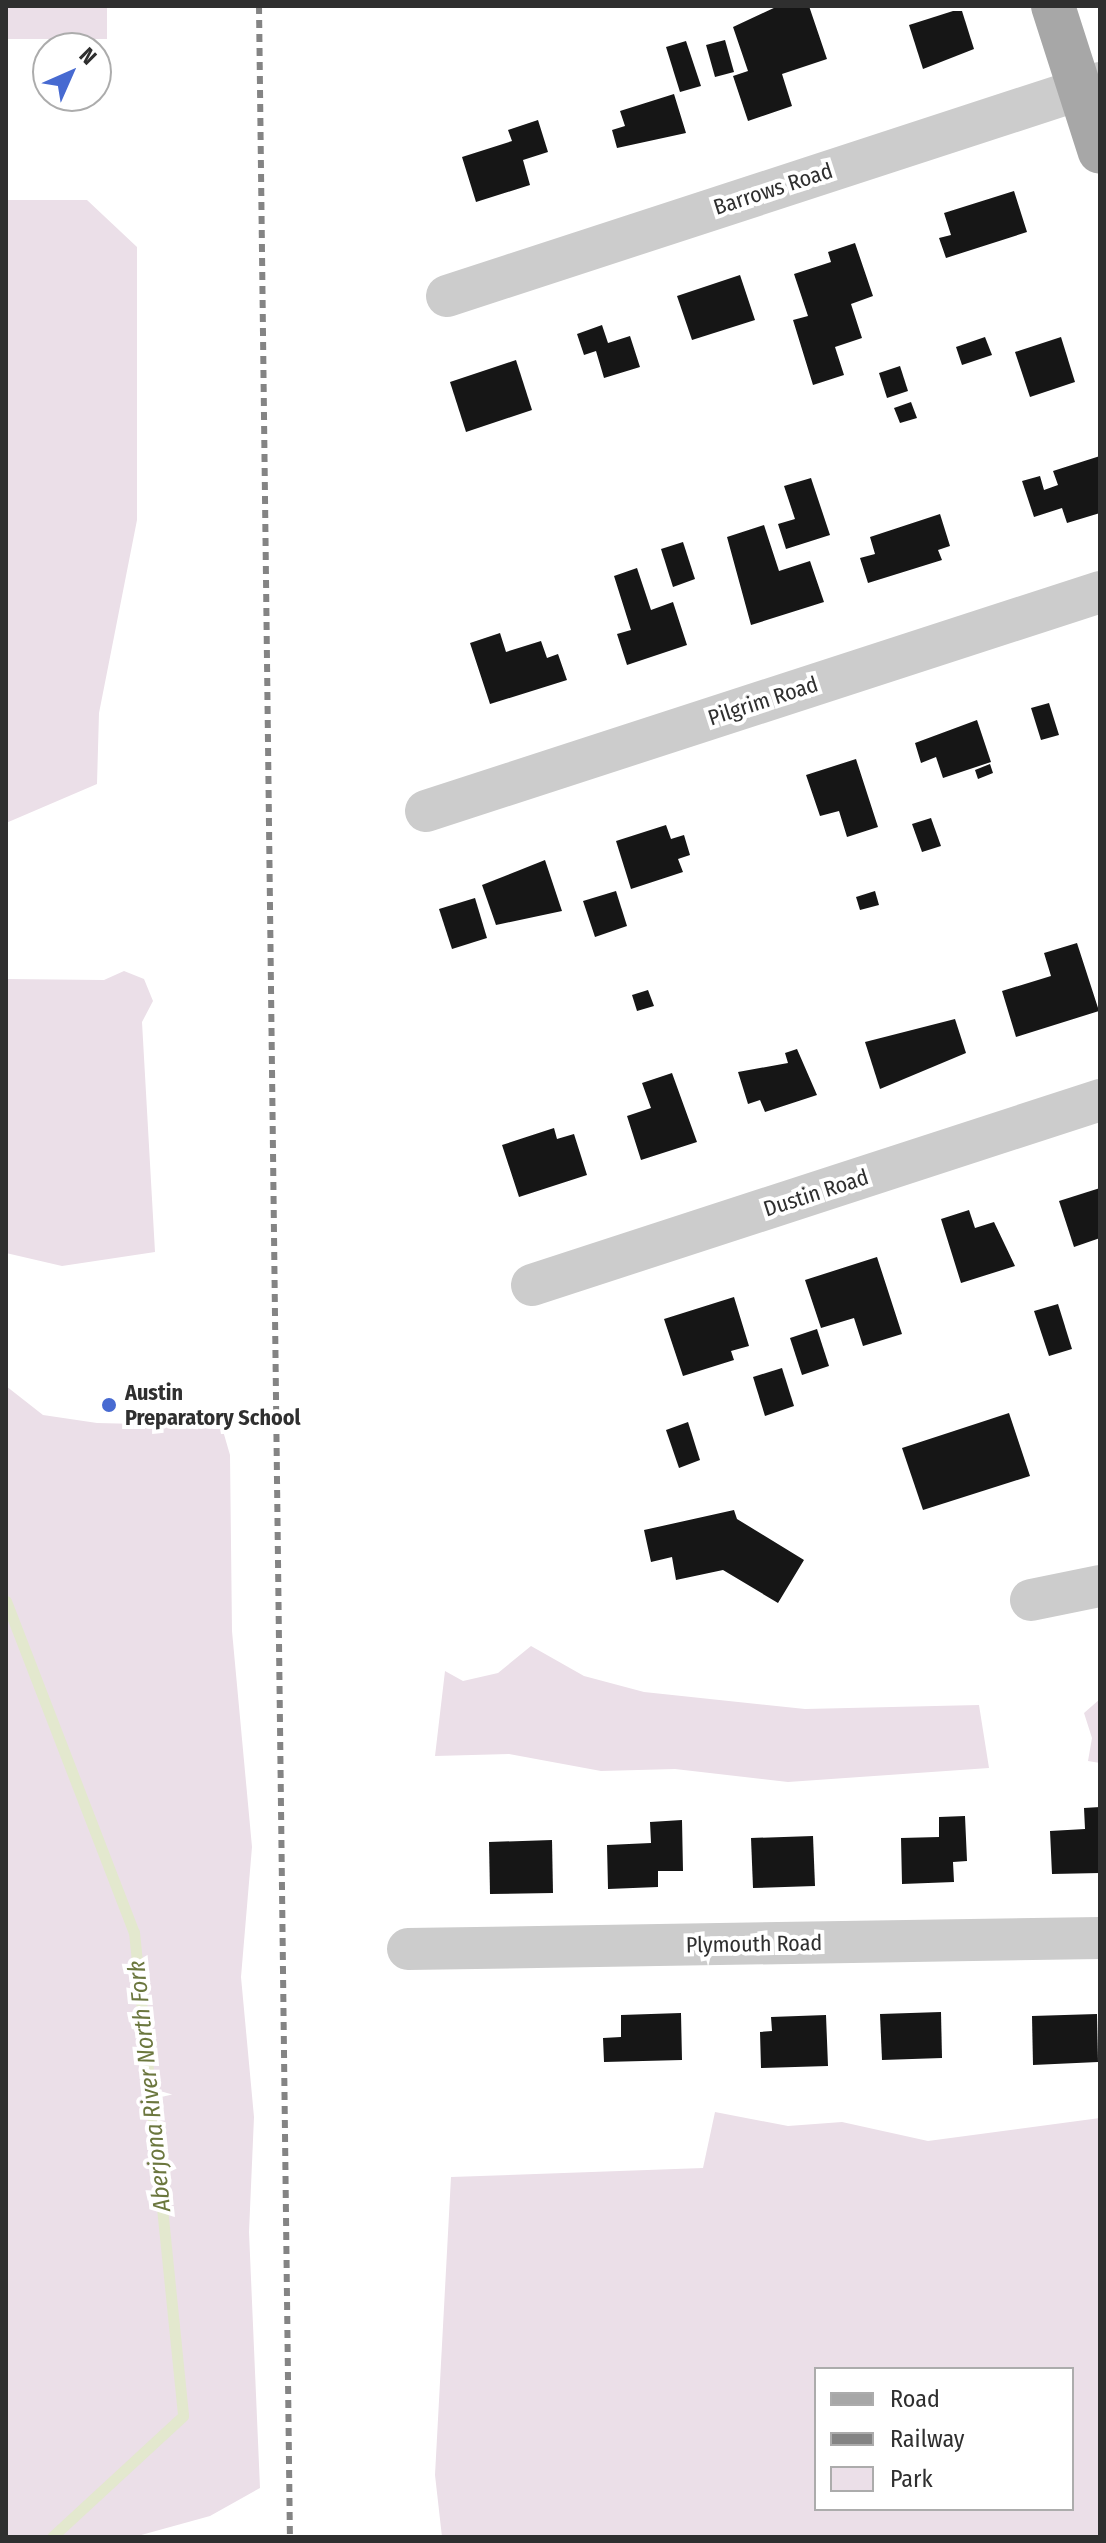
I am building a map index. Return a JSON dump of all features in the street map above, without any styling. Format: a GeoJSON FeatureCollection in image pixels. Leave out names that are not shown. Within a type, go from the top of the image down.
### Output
{"type":"FeatureCollection","features":[{"type":"Feature","properties":{"kind":"main road"},"geometry":{"type":"LineString","coordinates":[[1053,6],[1090,86],[1100,152]]}},
{"type":"Feature","properties":{"kind":"street","name":"Barrows Road"},"geometry":{"type":"LineString","coordinates":[[447,296],[1090,86]]}},
{"type":"Feature","properties":{"kind":"street","name":"Pilgrim Road"},"geometry":{"type":"LineString","coordinates":[[426,811],[1100,592]]}},
{"type":"Feature","properties":{"kind":"street","name":"Dustin Road"},"geometry":{"type":"LineString","coordinates":[[532,1285],[1100,1100]]}},
{"type":"Feature","properties":{"kind":"street"},"geometry":{"type":"LineString","coordinates":[[1031,1600],[1100,1586]]}},
{"type":"Feature","properties":{"kind":"street","name":"Plymouth Road"},"geometry":{"type":"LineString","coordinates":[[408,1949],[1100,1938]]}},
{"type":"Feature","properties":{"kind":"green space"},"geometry":{"type":"Polygon","coordinates":[[[6,6],[107,6],[107,32],[32,32],[32,39],[6,39],[6,6]]]}},
{"type":"Feature","properties":{"kind":"green space"},"geometry":{"type":"Polygon","coordinates":[[[6,200],[87,200],[137,247],[137,520],[99,713],[97,784],[6,823],[6,200]]]}},
{"type":"Feature","properties":{"kind":"green space"},"geometry":{"type":"Polygon","coordinates":[[[124,971],[144,979],[153,1001],[142,1022],[155,1252],[62,1266],[6,1253],[6,979],[104,980],[124,971]]]}},
{"type":"Feature","properties":{"kind":"green space"},"geometry":{"type":"Polygon","coordinates":[[[6,1386],[43,1415],[97,1423],[181,1425],[219,1417],[230,1455],[232,1631],[252,1847],[241,1977],[254,2117],[249,2232],[260,2488],[210,2516],[134,2537],[6,2537],[6,1386]]]}},
{"type":"Feature","properties":{"kind":"green space"},"geometry":{"type":"Polygon","coordinates":[[[531,1646],[584,1676],[644,1692],[805,1709],[979,1705],[989,1768],[788,1782],[675,1769],[601,1771],[509,1754],[435,1756],[445,1671],[463,1681],[498,1673],[531,1646]]]}},
{"type":"Feature","properties":{"kind":"green space"},"geometry":{"type":"Polygon","coordinates":[[[1100,1699],[1100,1763],[1088,1761],[1092,1738],[1084,1713],[1100,1699]]]}},
{"type":"Feature","properties":{"kind":"green space"},"geometry":{"type":"Polygon","coordinates":[[[715,2112],[788,2126],[842,2122],[928,2141],[1100,2118],[1100,2537],[442,2537],[435,2475],[451,2177],[703,2168],[715,2112]]]}},
{"type":"Feature","properties":{"kind":"building"},"geometry":{"type":"Polygon","coordinates":[[[778,6],[809,6],[827,59],[782,74],[792,106],[748,121],[733,76],[748,71],[733,27],[778,6]]]}},
{"type":"Feature","properties":{"kind":"building"},"geometry":{"type":"Polygon","coordinates":[[[962,11],[974,49],[923,69],[909,25],[962,11]]]}},
{"type":"Feature","properties":{"kind":"building"},"geometry":{"type":"Polygon","coordinates":[[[725,40],[734,72],[715,77],[706,45],[725,40]]]}},
{"type":"Feature","properties":{"kind":"building"},"geometry":{"type":"Polygon","coordinates":[[[686,41],[701,86],[680,92],[666,47],[686,41]]]}},
{"type":"Feature","properties":{"kind":"building"},"geometry":{"type":"Polygon","coordinates":[[[674,94],[686,133],[617,148],[612,130],[625,126],[620,111],[674,94]]]}},
{"type":"Feature","properties":{"kind":"building"},"geometry":{"type":"Polygon","coordinates":[[[538,120],[548,152],[523,160],[530,185],[476,202],[462,157],[512,141],[508,130],[538,120]]]}},
{"type":"Feature","properties":{"kind":"building"},"geometry":{"type":"Polygon","coordinates":[[[1014,191],[1027,232],[946,258],[939,238],[951,235],[944,213],[1014,191]]]}},
{"type":"Feature","properties":{"kind":"building"},"geometry":{"type":"Polygon","coordinates":[[[855,243],[873,296],[851,304],[862,338],[835,347],[844,375],[813,385],[793,320],[808,316],[794,274],[831,262],[828,252],[855,243]]]}},
{"type":"Feature","properties":{"kind":"building"},"geometry":{"type":"Polygon","coordinates":[[[740,275],[755,320],[692,340],[677,296],[740,275]]]}},
{"type":"Feature","properties":{"kind":"building"},"geometry":{"type":"Polygon","coordinates":[[[602,325],[608,343],[630,336],[640,367],[604,378],[596,351],[584,355],[577,334],[602,325]]]}},
{"type":"Feature","properties":{"kind":"building"},"geometry":{"type":"Polygon","coordinates":[[[985,337],[992,355],[962,365],[956,347],[985,337]]]}},
{"type":"Feature","properties":{"kind":"building"},"geometry":{"type":"Polygon","coordinates":[[[1061,337],[1075,382],[1030,397],[1015,352],[1061,337]]]}},
{"type":"Feature","properties":{"kind":"building"},"geometry":{"type":"Polygon","coordinates":[[[516,360],[532,410],[466,432],[450,382],[516,360]]]}},
{"type":"Feature","properties":{"kind":"building"},"geometry":{"type":"Polygon","coordinates":[[[900,366],[908,391],[887,398],[879,373],[900,366]]]}},
{"type":"Feature","properties":{"kind":"building"},"geometry":{"type":"Polygon","coordinates":[[[911,402],[917,418],[900,423],[894,408],[911,402]]]}},
{"type":"Feature","properties":{"kind":"building"},"geometry":{"type":"Polygon","coordinates":[[[1100,456],[1100,513],[1067,523],[1062,508],[1034,517],[1022,481],[1040,476],[1044,490],[1058,485],[1053,471],[1100,456]]]}},
{"type":"Feature","properties":{"kind":"building"},"geometry":{"type":"Polygon","coordinates":[[[811,478],[830,535],[786,549],[778,524],[795,519],[784,486],[811,478]]]}},
{"type":"Feature","properties":{"kind":"building"},"geometry":{"type":"Polygon","coordinates":[[[940,514],[950,546],[938,550],[942,560],[868,583],[860,558],[875,554],[870,537],[940,514]]]}},
{"type":"Feature","properties":{"kind":"building"},"geometry":{"type":"Polygon","coordinates":[[[764,525],[779,571],[810,561],[824,602],[751,625],[727,537],[764,525]]]}},
{"type":"Feature","properties":{"kind":"building"},"geometry":{"type":"Polygon","coordinates":[[[683,542],[695,579],[673,587],[661,549],[683,542]]]}},
{"type":"Feature","properties":{"kind":"building"},"geometry":{"type":"Polygon","coordinates":[[[637,568],[651,610],[673,602],[687,645],[627,665],[617,634],[631,630],[614,576],[637,568]]]}},
{"type":"Feature","properties":{"kind":"building"},"geometry":{"type":"Polygon","coordinates":[[[500,633],[506,652],[541,641],[547,658],[558,654],[567,680],[490,704],[470,643],[500,633]]]}},
{"type":"Feature","properties":{"kind":"building"},"geometry":{"type":"Polygon","coordinates":[[[1049,703],[1059,735],[1041,740],[1031,708],[1049,703]]]}},
{"type":"Feature","properties":{"kind":"building"},"geometry":{"type":"Polygon","coordinates":[[[977,720],[991,762],[943,778],[936,757],[921,763],[915,743],[977,720]]]}},
{"type":"Feature","properties":{"kind":"building"},"geometry":{"type":"Polygon","coordinates":[[[856,759],[878,827],[847,837],[839,811],[820,816],[806,775],[856,759]]]}},
{"type":"Feature","properties":{"kind":"building"},"geometry":{"type":"Polygon","coordinates":[[[990,764],[993,773],[978,779],[975,770],[990,764]]]}},
{"type":"Feature","properties":{"kind":"building"},"geometry":{"type":"Polygon","coordinates":[[[931,818],[941,846],[922,852],[912,824],[931,818]]]}},
{"type":"Feature","properties":{"kind":"building"},"geometry":{"type":"Polygon","coordinates":[[[666,825],[671,839],[684,835],[690,855],[678,859],[683,872],[631,889],[616,841],[666,825]]]}},
{"type":"Feature","properties":{"kind":"building"},"geometry":{"type":"Polygon","coordinates":[[[545,860],[562,911],[496,925],[482,885],[545,860]]]}},
{"type":"Feature","properties":{"kind":"building"},"geometry":{"type":"Polygon","coordinates":[[[616,891],[627,926],[595,937],[583,901],[616,891]]]}},
{"type":"Feature","properties":{"kind":"building"},"geometry":{"type":"Polygon","coordinates":[[[875,891],[879,905],[860,910],[856,897],[875,891]]]}},
{"type":"Feature","properties":{"kind":"building"},"geometry":{"type":"Polygon","coordinates":[[[475,898],[487,938],[452,949],[439,909],[475,898]]]}},
{"type":"Feature","properties":{"kind":"building"},"geometry":{"type":"Polygon","coordinates":[[[1077,943],[1099,1011],[1016,1037],[1002,991],[1051,976],[1044,953],[1077,943]]]}},
{"type":"Feature","properties":{"kind":"building"},"geometry":{"type":"Polygon","coordinates":[[[648,990],[654,1006],[637,1011],[632,995],[648,990]]]}},
{"type":"Feature","properties":{"kind":"building"},"geometry":{"type":"Polygon","coordinates":[[[955,1019],[966,1053],[880,1089],[865,1042],[955,1019]]]}},
{"type":"Feature","properties":{"kind":"building"},"geometry":{"type":"Polygon","coordinates":[[[797,1049],[817,1095],[765,1112],[760,1100],[748,1104],[738,1072],[788,1063],[785,1053],[797,1049]]]}},
{"type":"Feature","properties":{"kind":"building"},"geometry":{"type":"Polygon","coordinates":[[[672,1073],[697,1142],[641,1160],[627,1116],[651,1108],[642,1083],[672,1073]]]}},
{"type":"Feature","properties":{"kind":"building"},"geometry":{"type":"Polygon","coordinates":[[[554,1128],[557,1139],[574,1134],[587,1175],[519,1197],[502,1145],[554,1128]]]}},
{"type":"Feature","properties":{"kind":"building"},"geometry":{"type":"Polygon","coordinates":[[[1100,1188],[1100,1238],[1074,1247],[1059,1201],[1100,1188]]]}},
{"type":"Feature","properties":{"kind":"building"},"geometry":{"type":"Polygon","coordinates":[[[969,1210],[975,1228],[994,1222],[1015,1266],[961,1283],[941,1219],[969,1210]]]}},
{"type":"Feature","properties":{"kind":"building"},"geometry":{"type":"Polygon","coordinates":[[[877,1257],[902,1334],[863,1346],[854,1318],[821,1328],[805,1280],[877,1257]]]}},
{"type":"Feature","properties":{"kind":"building"},"geometry":{"type":"Polygon","coordinates":[[[734,1297],[749,1346],[731,1351],[734,1360],[683,1376],[664,1319],[734,1297]]]}},
{"type":"Feature","properties":{"kind":"building"},"geometry":{"type":"Polygon","coordinates":[[[1058,1304],[1072,1349],[1049,1356],[1034,1311],[1058,1304]]]}},
{"type":"Feature","properties":{"kind":"building"},"geometry":{"type":"Polygon","coordinates":[[[817,1329],[829,1366],[802,1375],[790,1338],[817,1329]]]}},
{"type":"Feature","properties":{"kind":"building"},"geometry":{"type":"Polygon","coordinates":[[[782,1368],[794,1406],[765,1416],[753,1377],[782,1368]]]}},
{"type":"Feature","properties":{"kind":"building"},"geometry":{"type":"Polygon","coordinates":[[[1009,1413],[1030,1476],[923,1510],[902,1448],[1009,1413]]]}},
{"type":"Feature","properties":{"kind":"building"},"geometry":{"type":"Polygon","coordinates":[[[688,1422],[700,1460],[679,1468],[666,1430],[688,1422]]]}},
{"type":"Feature","properties":{"kind":"building"},"geometry":{"type":"Polygon","coordinates":[[[734,1510],[737,1519],[804,1560],[778,1603],[723,1570],[676,1580],[672,1557],[651,1562],[644,1530],[734,1510]]]}},
{"type":"Feature","properties":{"kind":"building"},"geometry":{"type":"Polygon","coordinates":[[[1100,1807],[1100,1873],[1052,1874],[1050,1831],[1085,1829],[1084,1808],[1100,1807]]]}},
{"type":"Feature","properties":{"kind":"building"},"geometry":{"type":"Polygon","coordinates":[[[965,1816],[967,1861],[953,1862],[954,1882],[902,1884],[901,1838],[939,1837],[939,1817],[965,1816]]]}},
{"type":"Feature","properties":{"kind":"building"},"geometry":{"type":"Polygon","coordinates":[[[682,1820],[683,1871],[658,1871],[658,1887],[608,1889],[607,1845],[651,1843],[650,1822],[682,1820]]]}},
{"type":"Feature","properties":{"kind":"building"},"geometry":{"type":"Polygon","coordinates":[[[813,1836],[815,1886],[753,1888],[751,1838],[813,1836]]]}},
{"type":"Feature","properties":{"kind":"building"},"geometry":{"type":"Polygon","coordinates":[[[552,1840],[553,1893],[490,1894],[489,1842],[552,1840]]]}},
{"type":"Feature","properties":{"kind":"building"},"geometry":{"type":"Polygon","coordinates":[[[941,2012],[942,2058],[882,2060],[880,2014],[941,2012]]]}},
{"type":"Feature","properties":{"kind":"building"},"geometry":{"type":"Polygon","coordinates":[[[681,2013],[682,2060],[604,2062],[603,2038],[621,2037],[621,2015],[681,2013]]]}},
{"type":"Feature","properties":{"kind":"building"},"geometry":{"type":"Polygon","coordinates":[[[1097,2014],[1098,2062],[1033,2065],[1032,2016],[1097,2014]]]}},
{"type":"Feature","properties":{"kind":"building"},"geometry":{"type":"Polygon","coordinates":[[[826,2015],[828,2066],[761,2068],[760,2032],[772,2031],[771,2017],[826,2015]]]}},
{"type":"Feature","properties":{"kind":"waterway","name":"Aberjona River North Fork"},"geometry":{"type":"LineString","coordinates":[[6,1601],[134,1932],[183,2416],[52,2537]]}},
{"type":"Feature","properties":{"kind":"railway"},"geometry":{"type":"LineString","coordinates":[[259,6],[290,2537]]}},
{"type":"Feature","properties":{"kind":"place","name":"Austin Preparatory School"},"geometry":{"type":"Point","coordinates":[109,1405]}}]}
